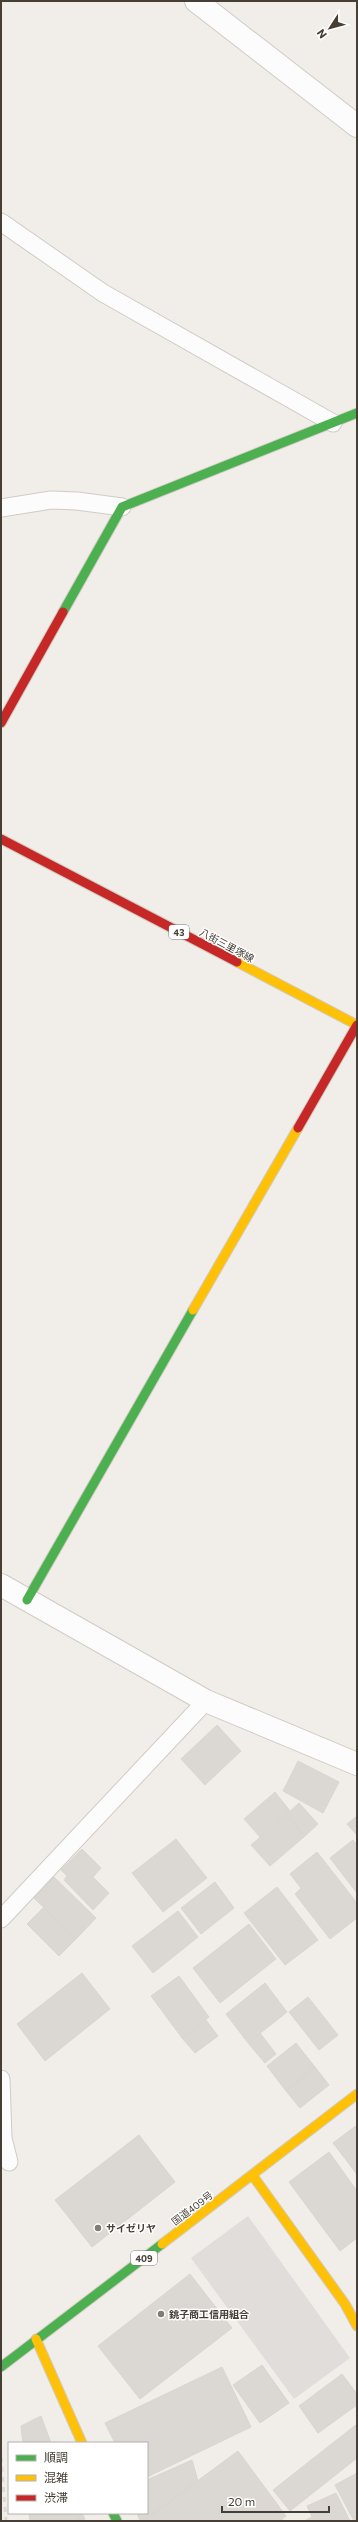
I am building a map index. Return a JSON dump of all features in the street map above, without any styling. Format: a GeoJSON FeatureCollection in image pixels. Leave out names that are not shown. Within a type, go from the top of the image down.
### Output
{"type":"FeatureCollection","features":[{"type":"Feature","properties":{"kind":"main road"},"geometry":{"type":"LineString","coordinates":[[1,723],[122,507],[357,413]]}},
{"type":"Feature","properties":{"kind":"main road","name":"八街三里塚線"},"geometry":{"type":"LineString","coordinates":[[1,839],[357,1025]]}},
{"type":"Feature","properties":{"kind":"main road"},"geometry":{"type":"LineString","coordinates":[[27,1600],[357,1025]]}},
{"type":"Feature","properties":{"kind":"main road","name":"国道409号"},"geometry":{"type":"LineString","coordinates":[[1,2367],[253,2176],[357,2094]]}},
{"type":"Feature","properties":{"kind":"main road"},"geometry":{"type":"LineString","coordinates":[[253,2176],[345,2304],[357,2326]]}},
{"type":"Feature","properties":{"kind":"main road"},"geometry":{"type":"LineString","coordinates":[[36,2339],[82,2442]]}},
{"type":"Feature","properties":{"kind":"street"},"geometry":{"type":"LineString","coordinates":[[196,1],[357,126]]}},
{"type":"Feature","properties":{"kind":"street"},"geometry":{"type":"LineString","coordinates":[[1,1585],[206,1701],[355,1757]]}},
{"type":"Feature","properties":{"kind":"lane"},"geometry":{"type":"LineString","coordinates":[[1,222],[103,293],[333,422]]}},
{"type":"Feature","properties":{"kind":"lane"},"geometry":{"type":"LineString","coordinates":[[1,508],[52,500],[76,501],[122,507]]}},
{"type":"Feature","properties":{"kind":"lane"},"geometry":{"type":"LineString","coordinates":[[1,1919],[206,1701]]}},
{"type":"Feature","properties":{"kind":"lane"},"geometry":{"type":"LineString","coordinates":[[1,2079],[2,2138],[9,2162]]}},
{"type":"Feature","properties":{"kind":"shaded area"},"geometry":{"type":"Polygon","coordinates":[[[248,2216],[350,2358],[294,2399],[191,2258],[248,2216]]]}},
{"type":"Feature","properties":{"kind":"building"},"geometry":{"type":"Polygon","coordinates":[[[217,1725],[241,1751],[205,1785],[181,1759],[217,1725]]]}},
{"type":"Feature","properties":{"kind":"building"},"geometry":{"type":"Polygon","coordinates":[[[298,1761],[339,1782],[323,1813],[283,1791],[298,1761]]]}},
{"type":"Feature","properties":{"kind":"building"},"geometry":{"type":"Polygon","coordinates":[[[275,1792],[290,1811],[260,1837],[244,1819],[275,1792]]]}},
{"type":"Feature","properties":{"kind":"building"},"geometry":{"type":"Polygon","coordinates":[[[299,1803],[318,1824],[305,1836],[286,1815],[299,1803]]]}},
{"type":"Feature","properties":{"kind":"building"},"geometry":{"type":"Polygon","coordinates":[[[286,1815],[305,1836],[270,1866],[251,1845],[286,1815]]]}},
{"type":"Feature","properties":{"kind":"building"},"geometry":{"type":"Polygon","coordinates":[[[357,1816],[357,1835],[347,1824],[357,1816]]]}},
{"type":"Feature","properties":{"kind":"building"},"geometry":{"type":"Polygon","coordinates":[[[176,1839],[207,1878],[163,1912],[132,1873],[176,1839]]]}},
{"type":"Feature","properties":{"kind":"building"},"geometry":{"type":"Polygon","coordinates":[[[353,1840],[357,1845],[357,1893],[330,1858],[353,1840]]]}},
{"type":"Feature","properties":{"kind":"building"},"geometry":{"type":"Polygon","coordinates":[[[82,1849],[101,1868],[93,1877],[109,1893],[93,1910],[64,1880],[67,1876],[61,1870],[82,1849]]]}},
{"type":"Feature","properties":{"kind":"building"},"geometry":{"type":"Polygon","coordinates":[[[317,1852],[357,1903],[357,1918],[330,1939],[295,1894],[301,1888],[290,1874],[317,1852]]]}},
{"type":"Feature","properties":{"kind":"building"},"geometry":{"type":"Polygon","coordinates":[[[54,1877],[96,1918],[76,1939],[34,1898],[54,1877]]]}},
{"type":"Feature","properties":{"kind":"building"},"geometry":{"type":"Polygon","coordinates":[[[215,1882],[234,1908],[201,1934],[181,1908],[215,1882]]]}},
{"type":"Feature","properties":{"kind":"building"},"geometry":{"type":"Polygon","coordinates":[[[277,1887],[318,1940],[285,1965],[244,1913],[277,1887]]]}},
{"type":"Feature","properties":{"kind":"building"},"geometry":{"type":"Polygon","coordinates":[[[44,1907],[76,1939],[59,1956],[27,1924],[44,1907]]]}},
{"type":"Feature","properties":{"kind":"building"},"geometry":{"type":"Polygon","coordinates":[[[178,1911],[198,1937],[153,1973],[132,1946],[178,1911]]]}},
{"type":"Feature","properties":{"kind":"building"},"geometry":{"type":"Polygon","coordinates":[[[249,1924],[276,1959],[220,2003],[193,1968],[249,1924]]]}},
{"type":"Feature","properties":{"kind":"building"},"geometry":{"type":"Polygon","coordinates":[[[82,1973],[110,2009],[45,2061],[17,2024],[82,1973]]]}},
{"type":"Feature","properties":{"kind":"building"},"geometry":{"type":"Polygon","coordinates":[[[179,1976],[209,2017],[182,2038],[151,1996],[179,1976]]]}},
{"type":"Feature","properties":{"kind":"building"},"geometry":{"type":"Polygon","coordinates":[[[265,1983],[287,2012],[248,2043],[226,2014],[265,1983]]]}},
{"type":"Feature","properties":{"kind":"building"},"geometry":{"type":"Polygon","coordinates":[[[308,1997],[338,2035],[319,2050],[289,2012],[308,1997]]]}},
{"type":"Feature","properties":{"kind":"building"},"geometry":{"type":"Polygon","coordinates":[[[206,2020],[218,2036],[195,2053],[182,2038],[206,2020]]]}},
{"type":"Feature","properties":{"kind":"building"},"geometry":{"type":"Polygon","coordinates":[[[260,2033],[276,2054],[265,2063],[248,2043],[260,2033]]]}},
{"type":"Feature","properties":{"kind":"building"},"geometry":{"type":"Polygon","coordinates":[[[296,2043],[315,2067],[286,2091],[267,2066],[296,2043]]]}},
{"type":"Feature","properties":{"kind":"building"},"geometry":{"type":"Polygon","coordinates":[[[315,2067],[329,2085],[300,2108],[286,2091],[315,2067]]]}},
{"type":"Feature","properties":{"kind":"building"},"geometry":{"type":"Polygon","coordinates":[[[357,2125],[357,2159],[350,2165],[333,2143],[357,2125]]]}},
{"type":"Feature","properties":{"kind":"building"},"geometry":{"type":"Polygon","coordinates":[[[139,2135],[175,2182],[92,2247],[55,2200],[139,2135]]]}},
{"type":"Feature","properties":{"kind":"building"},"geometry":{"type":"Polygon","coordinates":[[[329,2152],[357,2191],[357,2238],[340,2251],[289,2182],[329,2152]]]}},
{"type":"Feature","properties":{"kind":"building"},"geometry":{"type":"Polygon","coordinates":[[[357,2159],[357,2175],[350,2165],[357,2159]]]}},
{"type":"Feature","properties":{"kind":"building"},"geometry":{"type":"Polygon","coordinates":[[[190,2274],[232,2328],[140,2399],[98,2346],[190,2274]]]}},
{"type":"Feature","properties":{"kind":"building"},"geometry":{"type":"Polygon","coordinates":[[[262,2365],[289,2403],[260,2423],[233,2385],[262,2365]]]}},
{"type":"Feature","properties":{"kind":"building"},"geometry":{"type":"Polygon","coordinates":[[[222,2367],[251,2427],[148,2477],[148,2442],[114,2442],[105,2423],[222,2367]]]}},
{"type":"Feature","properties":{"kind":"building"},"geometry":{"type":"Polygon","coordinates":[[[342,2374],[357,2394],[357,2405],[318,2433],[299,2406],[342,2374]]]}},
{"type":"Feature","properties":{"kind":"building"},"geometry":{"type":"Polygon","coordinates":[[[41,2416],[51,2442],[23,2442],[21,2426],[41,2416]]]}},
{"type":"Feature","properties":{"kind":"building"},"geometry":{"type":"Polygon","coordinates":[[[357,2424],[357,2458],[290,2511],[273,2490],[357,2424]]]}},
{"type":"Feature","properties":{"kind":"building"},"geometry":{"type":"Polygon","coordinates":[[[238,2451],[286,2516],[280,2521],[143,2521],[238,2451]]]}},
{"type":"Feature","properties":{"kind":"building"},"geometry":{"type":"Polygon","coordinates":[[[192,2460],[198,2481],[143,2521],[140,2521],[137,2514],[148,2514],[148,2480],[192,2460]]]}},
{"type":"Feature","properties":{"kind":"building"},"geometry":{"type":"Polygon","coordinates":[[[357,2473],[357,2521],[354,2521],[335,2485],[357,2473]]]}},
{"type":"Feature","properties":{"kind":"building"},"geometry":{"type":"Polygon","coordinates":[[[336,2493],[350,2521],[304,2521],[312,2517],[307,2506],[336,2493]]]}},
{"type":"Feature","properties":{"kind":"building"},"geometry":{"type":"Polygon","coordinates":[[[29,2514],[82,2514],[84,2517],[75,2521],[30,2521],[29,2514]]]}},
{"type":"Feature","properties":{"kind":"building"},"geometry":{"type":"Polygon","coordinates":[[[84,2517],[85,2521],[75,2521],[84,2517]]]}},
{"type":"Feature","properties":{"kind":"railway"},"geometry":{"type":"LineString","coordinates":[[1,2457],[6,2521]]}},
{"type":"Feature","properties":{"kind":"traffic: fast"},"geometry":{"type":"LineString","coordinates":[[63,612],[122,507],[357,413]]}},
{"type":"Feature","properties":{"kind":"traffic: fast"},"geometry":{"type":"LineString","coordinates":[[27,1600],[193,1310]]}},
{"type":"Feature","properties":{"kind":"traffic: fast"},"geometry":{"type":"LineString","coordinates":[[1,2367],[162,2244]]}},
{"type":"Feature","properties":{"kind":"traffic: fast"},"geometry":{"type":"LineString","coordinates":[[114,2514],[117,2521]]}},
{"type":"Feature","properties":{"kind":"traffic: slow"},"geometry":{"type":"LineString","coordinates":[[237,962],[357,1025]]}},
{"type":"Feature","properties":{"kind":"traffic: slow"},"geometry":{"type":"LineString","coordinates":[[193,1310],[298,1128]]}},
{"type":"Feature","properties":{"kind":"traffic: slow"},"geometry":{"type":"LineString","coordinates":[[162,2244],[357,2094]]}},
{"type":"Feature","properties":{"kind":"traffic: slow"},"geometry":{"type":"LineString","coordinates":[[253,2176],[345,2304],[357,2326]]}},
{"type":"Feature","properties":{"kind":"traffic: slow"},"geometry":{"type":"LineString","coordinates":[[36,2339],[82,2442]]}},
{"type":"Feature","properties":{"kind":"traffic: jam"},"geometry":{"type":"LineString","coordinates":[[1,723],[63,612]]}},
{"type":"Feature","properties":{"kind":"traffic: jam"},"geometry":{"type":"LineString","coordinates":[[1,839],[237,962]]}},
{"type":"Feature","properties":{"kind":"traffic: jam"},"geometry":{"type":"LineString","coordinates":[[298,1128],[357,1025]]}},
{"type":"Feature","properties":{"kind":"place","name":"サイゼリヤ"},"geometry":{"type":"Point","coordinates":[98,2228]}},
{"type":"Feature","properties":{"kind":"place","name":"銚子商工信用組合"},"geometry":{"type":"Point","coordinates":[161,2314]}}]}
